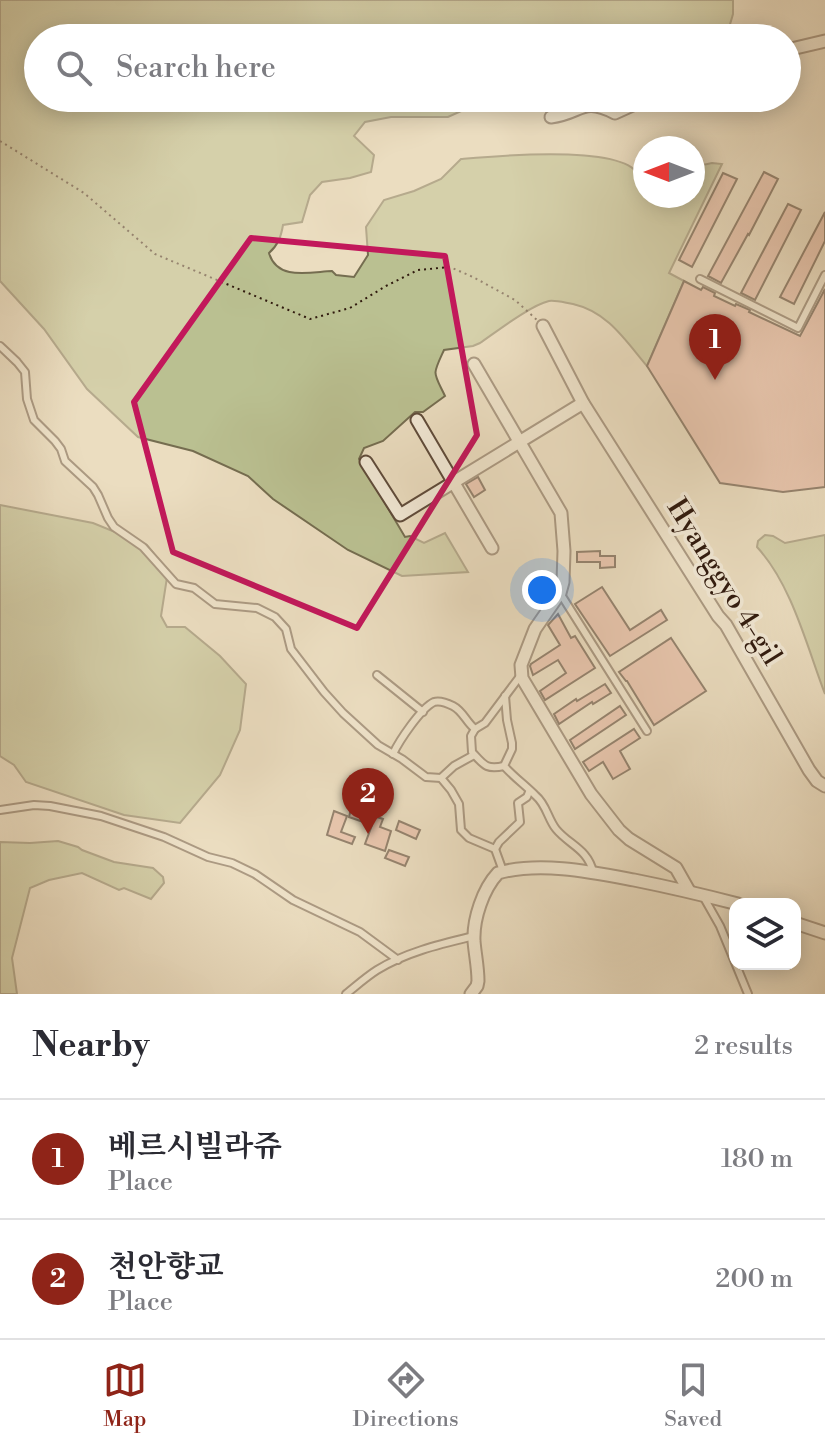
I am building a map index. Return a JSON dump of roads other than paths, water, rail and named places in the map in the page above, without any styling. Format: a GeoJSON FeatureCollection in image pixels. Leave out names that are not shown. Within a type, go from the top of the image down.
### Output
{"type":"FeatureCollection","features":[{"type":"Feature","properties":{"kind":"street"},"geometry":{"type":"LineString","coordinates":[[801,47],[825,41]]}},
{"type":"Feature","properties":{"kind":"street"},"geometry":{"type":"LineString","coordinates":[[551,117],[570,112]]}},
{"type":"Feature","properties":{"kind":"street","name":"Hyanggyo 4-gil"},"geometry":{"type":"LineString","coordinates":[[543,326],[583,403],[726,625],[809,770],[825,786]]}},
{"type":"Feature","properties":{"kind":"street"},"geometry":{"type":"LineString","coordinates":[[474,364],[561,513],[563,582],[560,593],[535,629],[521,665],[521,675],[591,794],[629,839],[676,868],[689,891]]}},
{"type":"Feature","properties":{"kind":"street"},"geometry":{"type":"LineString","coordinates":[[366,462],[400,515],[583,403]]}},
{"type":"Feature","properties":{"kind":"street"},"geometry":{"type":"LineString","coordinates":[[417,420],[492,548]]}},
{"type":"Feature","properties":{"kind":"street"},"geometry":{"type":"LineString","coordinates":[[471,994],[478,981],[475,926],[487,889],[493,878],[503,871],[529,868],[593,872],[729,902]]}},
{"type":"Feature","properties":{"kind":"street"},"geometry":{"type":"LineString","coordinates":[[801,925],[825,933]]}},
{"type":"Feature","properties":{"kind":"lane"},"geometry":{"type":"LineString","coordinates":[[700,279],[798,328],[825,275]]}},
{"type":"Feature","properties":{"kind":"lane"},"geometry":{"type":"LineString","coordinates":[[0,346],[25,372],[27,399],[34,420],[55,441],[65,461],[93,487],[114,527],[143,547],[176,584],[194,588],[215,604],[257,608],[275,617],[286,629],[291,649],[324,692],[370,738],[426,777],[441,778],[454,766],[474,755]]}},
{"type":"Feature","properties":{"kind":"lane"},"geometry":{"type":"LineString","coordinates":[[560,593],[647,731]]}},
{"type":"Feature","properties":{"kind":"lane"},"geometry":{"type":"LineString","coordinates":[[377,675],[423,712]]}},
{"type":"Feature","properties":{"kind":"lane"},"geometry":{"type":"LineString","coordinates":[[504,766],[487,767],[474,755],[471,736],[475,729],[485,723],[521,675]]}},
{"type":"Feature","properties":{"kind":"lane"},"geometry":{"type":"LineString","coordinates":[[504,766],[512,743],[505,696]]}},
{"type":"Feature","properties":{"kind":"lane"},"geometry":{"type":"LineString","coordinates":[[393,754],[406,732],[435,702],[453,706],[475,729]]}},
{"type":"Feature","properties":{"kind":"lane"},"geometry":{"type":"LineString","coordinates":[[504,766],[529,792],[535,794],[557,830],[587,856],[593,872]]}},
{"type":"Feature","properties":{"kind":"lane"},"geometry":{"type":"LineString","coordinates":[[441,778],[458,800],[464,835],[495,849],[503,871]]}},
{"type":"Feature","properties":{"kind":"lane"},"geometry":{"type":"LineString","coordinates":[[495,849],[520,822],[518,803],[529,792]]}},
{"type":"Feature","properties":{"kind":"lane"},"geometry":{"type":"LineString","coordinates":[[0,810],[50,806],[101,816],[164,837],[255,874],[293,900],[360,932],[398,960]]}},
{"type":"Feature","properties":{"kind":"lane"},"geometry":{"type":"LineString","coordinates":[[702,895],[720,926],[748,994]]}},
{"type":"Feature","properties":{"kind":"lane"},"geometry":{"type":"LineString","coordinates":[[346,994],[377,970],[398,960],[474,936]]}},
{"type":"Feature","properties":{"kind":"place","name":"베르시빌라쥬"},"geometry":{"type":"Point","coordinates":[715,380]}},
{"type":"Feature","properties":{"kind":"place","name":"천안향교"},"geometry":{"type":"Point","coordinates":[368,834]}}]}
